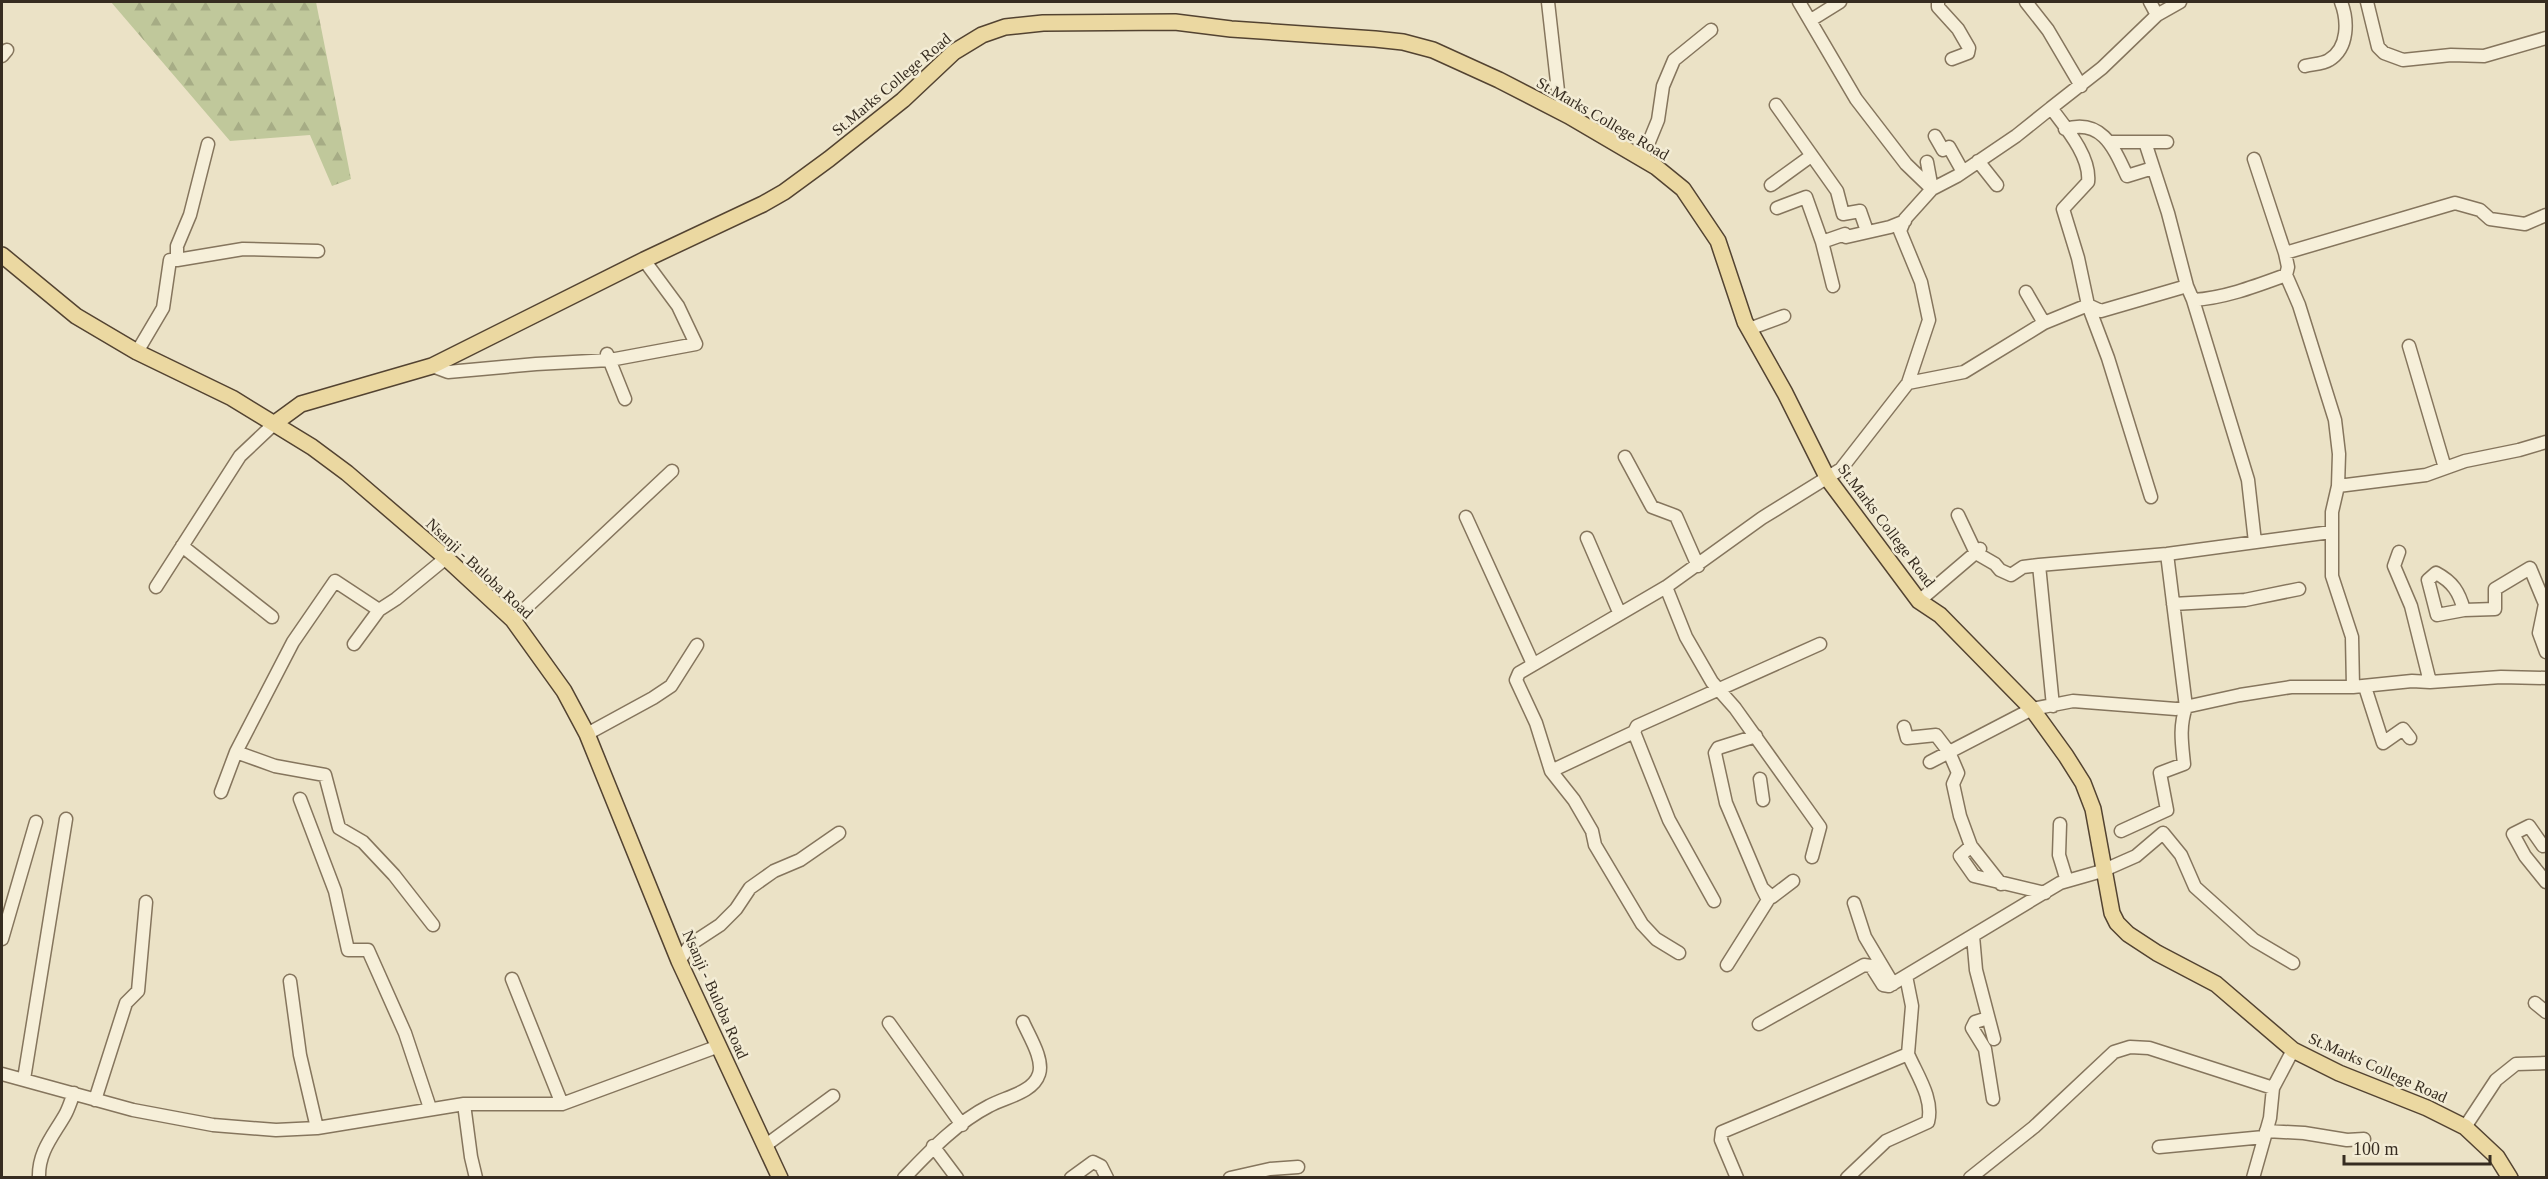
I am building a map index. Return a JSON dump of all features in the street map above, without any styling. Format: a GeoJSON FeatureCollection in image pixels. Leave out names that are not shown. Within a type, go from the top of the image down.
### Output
{"type":"FeatureCollection","features":[{"type":"Feature","properties":{"kind":"main road","name":"St.Marks College Road"},"geometry":{"type":"LineString","coordinates":[[275,423],[301,404],[432,366],[784,192],[903,100],[954,52],[982,35],[1005,27],[1043,22],[1175,22],[1231,29],[1403,42],[1432,50],[1569,116],[1642,159],[1683,189],[1718,241],[1749,329],[1828,479],[1919,600],[1940,615],[2032,709],[2083,783],[2093,810],[2102,871],[2112,913],[2117,923],[2128,934],[2157,953],[2216,984],[2293,1050],[2339,1073],[2427,1108],[2465,1127],[2497,1157],[2510,1178]]}},
{"type":"Feature","properties":{"kind":"main road","name":"Nsanji - Buloba Road"},"geometry":{"type":"LineString","coordinates":[[2,255],[76,316],[137,352],[232,398],[312,447],[347,473],[446,558],[513,620],[564,691],[587,734],[679,961],[780,1178]]}},
{"type":"Feature","properties":{"kind":"street"},"geometry":{"type":"LineString","coordinates":[[1548,2],[1558,92],[1569,116]]}},
{"type":"Feature","properties":{"kind":"street"},"geometry":{"type":"LineString","coordinates":[[1799,2],[1856,99],[1906,164],[1932,189]]}},
{"type":"Feature","properties":{"kind":"street"},"geometry":{"type":"LineString","coordinates":[[1811,20],[1840,2]]}},
{"type":"Feature","properties":{"kind":"street"},"geometry":{"type":"LineString","coordinates":[[1938,2],[1938,7],[1958,29],[1969,48],[1968,53],[1952,59]]}},
{"type":"Feature","properties":{"kind":"street"},"geometry":{"type":"LineString","coordinates":[[2026,2],[2048,30],[2081,86]]}},
{"type":"Feature","properties":{"kind":"street"},"geometry":{"type":"LineString","coordinates":[[2150,2],[2157,15]]}},
{"type":"Feature","properties":{"kind":"street"},"geometry":{"type":"LineString","coordinates":[[1679,953],[1656,939],[1642,924],[1595,845],[1592,831],[1574,800],[1551,771],[1536,723],[1516,680],[1519,673],[1619,612],[1666,587],[1762,518],[1841,470],[1908,384],[1929,320],[1921,282],[1900,231],[1905,221],[1932,189],[1963,172],[2016,136],[2081,86],[2157,15],[2180,2]]}},
{"type":"Feature","properties":{"kind":"street"},"geometry":{"type":"LineString","coordinates":[[2305,66],[2328,61],[2337,53],[2345,36],[2347,19],[2341,2]]}},
{"type":"Feature","properties":{"kind":"street"},"geometry":{"type":"LineString","coordinates":[[2367,2],[2378,47],[2384,53],[2403,60],[2451,55],[2484,56],[2547,38]]}},
{"type":"Feature","properties":{"kind":"street"},"geometry":{"type":"LineString","coordinates":[[1642,159],[1658,120],[1663,86],[1674,60],[1711,30]]}},
{"type":"Feature","properties":{"kind":"street"},"geometry":{"type":"LineString","coordinates":[[1776,105],[1837,191],[1843,214],[1860,211],[1867,231]]}},
{"type":"Feature","properties":{"kind":"street"},"geometry":{"type":"LineString","coordinates":[[2051,108],[2083,156],[2089,171],[2088,182],[2063,209],[2078,258],[2088,305],[2108,358],[2151,497]]}},
{"type":"Feature","properties":{"kind":"street"},"geometry":{"type":"LineString","coordinates":[[2066,129],[2076,126],[2094,128],[2102,137],[2111,142],[2167,142]]}},
{"type":"Feature","properties":{"kind":"street"},"geometry":{"type":"LineString","coordinates":[[1935,136],[1943,150],[1949,147],[1963,172]]}},
{"type":"Feature","properties":{"kind":"street"},"geometry":{"type":"LineString","coordinates":[[2111,142],[2127,176],[2153,168]]}},
{"type":"Feature","properties":{"kind":"street"},"geometry":{"type":"LineString","coordinates":[[2145,142],[2168,213],[2187,286],[2245,470],[2255,542]]}},
{"type":"Feature","properties":{"kind":"street"},"geometry":{"type":"LineString","coordinates":[[177,261],[177,246],[190,215],[208,144]]}},
{"type":"Feature","properties":{"kind":"street"},"geometry":{"type":"LineString","coordinates":[[1771,185],[1811,156]]}},
{"type":"Feature","properties":{"kind":"street"},"geometry":{"type":"LineString","coordinates":[[2254,159],[2285,253],[2288,267],[2286,275],[2299,305],[2334,420],[2339,454],[2338,486],[2332,512],[2332,576],[2352,637],[2359,687],[2383,743],[2403,729],[2410,738]]}},
{"type":"Feature","properties":{"kind":"street"},"geometry":{"type":"LineString","coordinates":[[1978,161],[1997,185]]}},
{"type":"Feature","properties":{"kind":"street"},"geometry":{"type":"LineString","coordinates":[[1927,162],[1932,189]]}},
{"type":"Feature","properties":{"kind":"street"},"geometry":{"type":"LineString","coordinates":[[1777,208],[1806,197],[1822,242],[1833,286]]}},
{"type":"Feature","properties":{"kind":"street"},"geometry":{"type":"LineString","coordinates":[[2285,253],[2455,203],[2480,210],[2490,219],[2525,224],[2547,215]]}},
{"type":"Feature","properties":{"kind":"street"},"geometry":{"type":"LineString","coordinates":[[1822,242],[1845,234],[1846,237],[1890,227],[1905,221]]}},
{"type":"Feature","properties":{"kind":"street"},"geometry":{"type":"LineString","coordinates":[[137,352],[163,308],[170,260],[177,261],[243,249],[318,251]]}},
{"type":"Feature","properties":{"kind":"street"},"geometry":{"type":"LineString","coordinates":[[432,366],[448,372],[608,356],[696,344],[678,306],[644,260]]}},
{"type":"Feature","properties":{"kind":"street"},"geometry":{"type":"LineString","coordinates":[[2193,300],[2218,297],[2286,275]]}},
{"type":"Feature","properties":{"kind":"street"},"geometry":{"type":"LineString","coordinates":[[1908,384],[1964,372],[2044,323],[2088,305],[2101,310],[2187,286]]}},
{"type":"Feature","properties":{"kind":"street"},"geometry":{"type":"LineString","coordinates":[[2026,292],[2044,323]]}},
{"type":"Feature","properties":{"kind":"street"},"geometry":{"type":"LineString","coordinates":[[1749,329],[1784,316]]}},
{"type":"Feature","properties":{"kind":"street"},"geometry":{"type":"LineString","coordinates":[[2409,346],[2445,468]]}},
{"type":"Feature","properties":{"kind":"street"},"geometry":{"type":"LineString","coordinates":[[608,356],[625,399]]}},
{"type":"Feature","properties":{"kind":"street"},"geometry":{"type":"LineString","coordinates":[[156,587],[240,456],[275,423]]}},
{"type":"Feature","properties":{"kind":"street"},"geometry":{"type":"LineString","coordinates":[[2338,486],[2409,478],[2547,442]]}},
{"type":"Feature","properties":{"kind":"street"},"geometry":{"type":"LineString","coordinates":[[1625,457],[1652,507],[1676,516],[1698,566]]}},
{"type":"Feature","properties":{"kind":"street"},"geometry":{"type":"LineString","coordinates":[[513,620],[672,471]]}},
{"type":"Feature","properties":{"kind":"street"},"geometry":{"type":"LineString","coordinates":[[1958,514],[1978,551],[2000,570],[2012,575],[2023,567],[2167,554],[2280,537],[2331,532]]}},
{"type":"Feature","properties":{"kind":"street"},"geometry":{"type":"LineString","coordinates":[[1466,517],[1533,664]]}},
{"type":"Feature","properties":{"kind":"street"},"geometry":{"type":"LineString","coordinates":[[1587,538],[1619,612]]}},
{"type":"Feature","properties":{"kind":"street"},"geometry":{"type":"LineString","coordinates":[[182,546],[272,617]]}},
{"type":"Feature","properties":{"kind":"street"},"geometry":{"type":"LineString","coordinates":[[1919,600],[1978,551]]}},
{"type":"Feature","properties":{"kind":"street"},"geometry":{"type":"LineString","coordinates":[[2399,552],[2394,566],[2411,606],[2430,682]]}},
{"type":"Feature","properties":{"kind":"street"},"geometry":{"type":"LineString","coordinates":[[2121,831],[2167,810],[2160,773],[2184,764],[2180,734],[2186,707],[2167,554]]}},
{"type":"Feature","properties":{"kind":"street"},"geometry":{"type":"LineString","coordinates":[[354,644],[379,610],[446,558]]}},
{"type":"Feature","properties":{"kind":"street"},"geometry":{"type":"LineString","coordinates":[[2039,565],[2053,706]]}},
{"type":"Feature","properties":{"kind":"street"},"geometry":{"type":"LineString","coordinates":[[2464,610],[2495,609],[2495,589],[2529,567],[2545,604],[2539,633],[2547,652]]}},
{"type":"Feature","properties":{"kind":"street"},"geometry":{"type":"LineString","coordinates":[[221,792],[236,752],[293,642],[335,581],[379,610]]}},
{"type":"Feature","properties":{"kind":"street"},"geometry":{"type":"LineString","coordinates":[[1666,587],[1686,637],[1712,682],[1756,736],[1820,826],[1812,857]]}},
{"type":"Feature","properties":{"kind":"street"},"geometry":{"type":"LineString","coordinates":[[2173,604],[2245,600],[2299,589]]}},
{"type":"Feature","properties":{"kind":"street"},"geometry":{"type":"LineString","coordinates":[[1551,771],[1634,732],[1637,726],[1820,644]]}},
{"type":"Feature","properties":{"kind":"street"},"geometry":{"type":"LineString","coordinates":[[587,734],[671,686],[697,645]]}},
{"type":"Feature","properties":{"kind":"street"},"geometry":{"type":"LineString","coordinates":[[1930,762],[2032,709],[2073,701],[2160,709],[2186,707],[2291,687],[2359,687],[2412,681],[2430,682],[2501,677],[2547,678]]}},
{"type":"Feature","properties":{"kind":"street"},"geometry":{"type":"LineString","coordinates":[[1904,727],[1907,738],[1936,735],[1949,752],[1958,773],[1953,784],[1960,816],[1971,846],[2001,884],[2044,893]]}},
{"type":"Feature","properties":{"kind":"street"},"geometry":{"type":"LineString","coordinates":[[1634,732],[1669,820],[1714,901]]}},
{"type":"Feature","properties":{"kind":"street"},"geometry":{"type":"LineString","coordinates":[[1727,965],[1768,900],[1726,802],[1715,753],[1718,748],[1756,736]]}},
{"type":"Feature","properties":{"kind":"street"},"geometry":{"type":"LineString","coordinates":[[236,752],[275,766],[325,775],[339,828],[363,842],[394,874],[433,925]]}},
{"type":"Feature","properties":{"kind":"street"},"geometry":{"type":"LineString","coordinates":[[1760,778],[1763,800]]}},
{"type":"Feature","properties":{"kind":"street"},"geometry":{"type":"LineString","coordinates":[[300,799],[335,891],[348,950],[368,950],[405,1033],[430,1108]]}},
{"type":"Feature","properties":{"kind":"street"},"geometry":{"type":"LineString","coordinates":[[24,1080],[66,819]]}},
{"type":"Feature","properties":{"kind":"street"},"geometry":{"type":"LineString","coordinates":[[2,939],[36,822]]}},
{"type":"Feature","properties":{"kind":"street"},"geometry":{"type":"LineString","coordinates":[[2060,824],[2059,855],[2067,881]]}},
{"type":"Feature","properties":{"kind":"street"},"geometry":{"type":"LineString","coordinates":[[2525,856],[2545,845],[2529,826],[2513,834],[2525,856],[2547,882]]}},
{"type":"Feature","properties":{"kind":"street"},"geometry":{"type":"LineString","coordinates":[[679,961],[691,944],[720,925],[736,909],[750,888],[774,872],[800,860],[839,833]]}},
{"type":"Feature","properties":{"kind":"street"},"geometry":{"type":"LineString","coordinates":[[1759,1024],[1864,965],[1871,966],[1883,985],[1889,986],[2044,893],[2067,881],[2102,871],[2136,856],[2163,833],[2181,855],[2195,887],[2254,940],[2293,963]]}},
{"type":"Feature","properties":{"kind":"street"},"geometry":{"type":"LineString","coordinates":[[1762,888],[1772,897],[1793,881]]}},
{"type":"Feature","properties":{"kind":"street"},"geometry":{"type":"LineString","coordinates":[[95,1100],[126,1003],[138,991],[146,902]]}},
{"type":"Feature","properties":{"kind":"street"},"geometry":{"type":"LineString","coordinates":[[1854,903],[1865,937],[1893,984]]}},
{"type":"Feature","properties":{"kind":"street"},"geometry":{"type":"LineString","coordinates":[[1973,936],[1976,969],[1995,1039]]}},
{"type":"Feature","properties":{"kind":"street"},"geometry":{"type":"LineString","coordinates":[[1847,1178],[1886,1141],[1928,1122],[1930,1113],[1927,1096],[1908,1054],[1912,1006],[1906,976]]}},
{"type":"Feature","properties":{"kind":"street"},"geometry":{"type":"LineString","coordinates":[[512,980],[562,1104]]}},
{"type":"Feature","properties":{"kind":"street"},"geometry":{"type":"LineString","coordinates":[[290,981],[300,1055],[317,1128]]}},
{"type":"Feature","properties":{"kind":"street"},"geometry":{"type":"LineString","coordinates":[[2535,1003],[2547,1012]]}},
{"type":"Feature","properties":{"kind":"street"},"geometry":{"type":"LineString","coordinates":[[1988,1018],[1975,1022],[1972,1028],[1985,1049],[1993,1099]]}},
{"type":"Feature","properties":{"kind":"street"},"geometry":{"type":"LineString","coordinates":[[904,1178],[933,1146],[986,1107],[1020,1093],[1032,1085],[1040,1069],[1023,1022]]}},
{"type":"Feature","properties":{"kind":"street"},"geometry":{"type":"LineString","coordinates":[[889,1023],[962,1125]]}},
{"type":"Feature","properties":{"kind":"street"},"geometry":{"type":"LineString","coordinates":[[2,1074],[133,1110],[233,1128],[276,1130],[317,1128],[464,1104],[562,1104],[719,1046]]}},
{"type":"Feature","properties":{"kind":"street"},"geometry":{"type":"LineString","coordinates":[[1970,1178],[2034,1127],[2114,1052],[2130,1047],[2149,1048],[2273,1088]]}},
{"type":"Feature","properties":{"kind":"street"},"geometry":{"type":"LineString","coordinates":[[2253,1178],[2265,1134],[2273,1088],[2293,1050]]}},
{"type":"Feature","properties":{"kind":"street"},"geometry":{"type":"LineString","coordinates":[[1737,1178],[1720,1140],[1722,1132],[1908,1054]]}},
{"type":"Feature","properties":{"kind":"street"},"geometry":{"type":"LineString","coordinates":[[2465,1127],[2496,1080],[2516,1064],[2547,1063]]}},
{"type":"Feature","properties":{"kind":"street"},"geometry":{"type":"LineString","coordinates":[[39,1178],[39,1165],[47,1145],[65,1115],[74,1092]]}},
{"type":"Feature","properties":{"kind":"street"},"geometry":{"type":"LineString","coordinates":[[766,1146],[833,1096]]}},
{"type":"Feature","properties":{"kind":"street"},"geometry":{"type":"LineString","coordinates":[[464,1104],[476,1178]]}},
{"type":"Feature","properties":{"kind":"street"},"geometry":{"type":"LineString","coordinates":[[2159,1147],[2265,1134],[2304,1133],[2347,1140],[2364,1139]]}},
{"type":"Feature","properties":{"kind":"street"},"geometry":{"type":"LineString","coordinates":[[933,1146],[957,1178]]}},
{"type":"Feature","properties":{"kind":"street"},"geometry":{"type":"LineString","coordinates":[[1071,1178],[1093,1162],[1101,1166],[1107,1178]]}},
{"type":"Feature","properties":{"kind":"street"},"geometry":{"type":"LineString","coordinates":[[1230,1178],[1270,1169],[1298,1167]]}},
{"type":"Feature","properties":{"kind":"green space"},"geometry":{"type":"Polygon","coordinates":[[[111,2],[316,2],[351,179],[332,186],[310,135],[230,141],[111,2]]]}}]}
